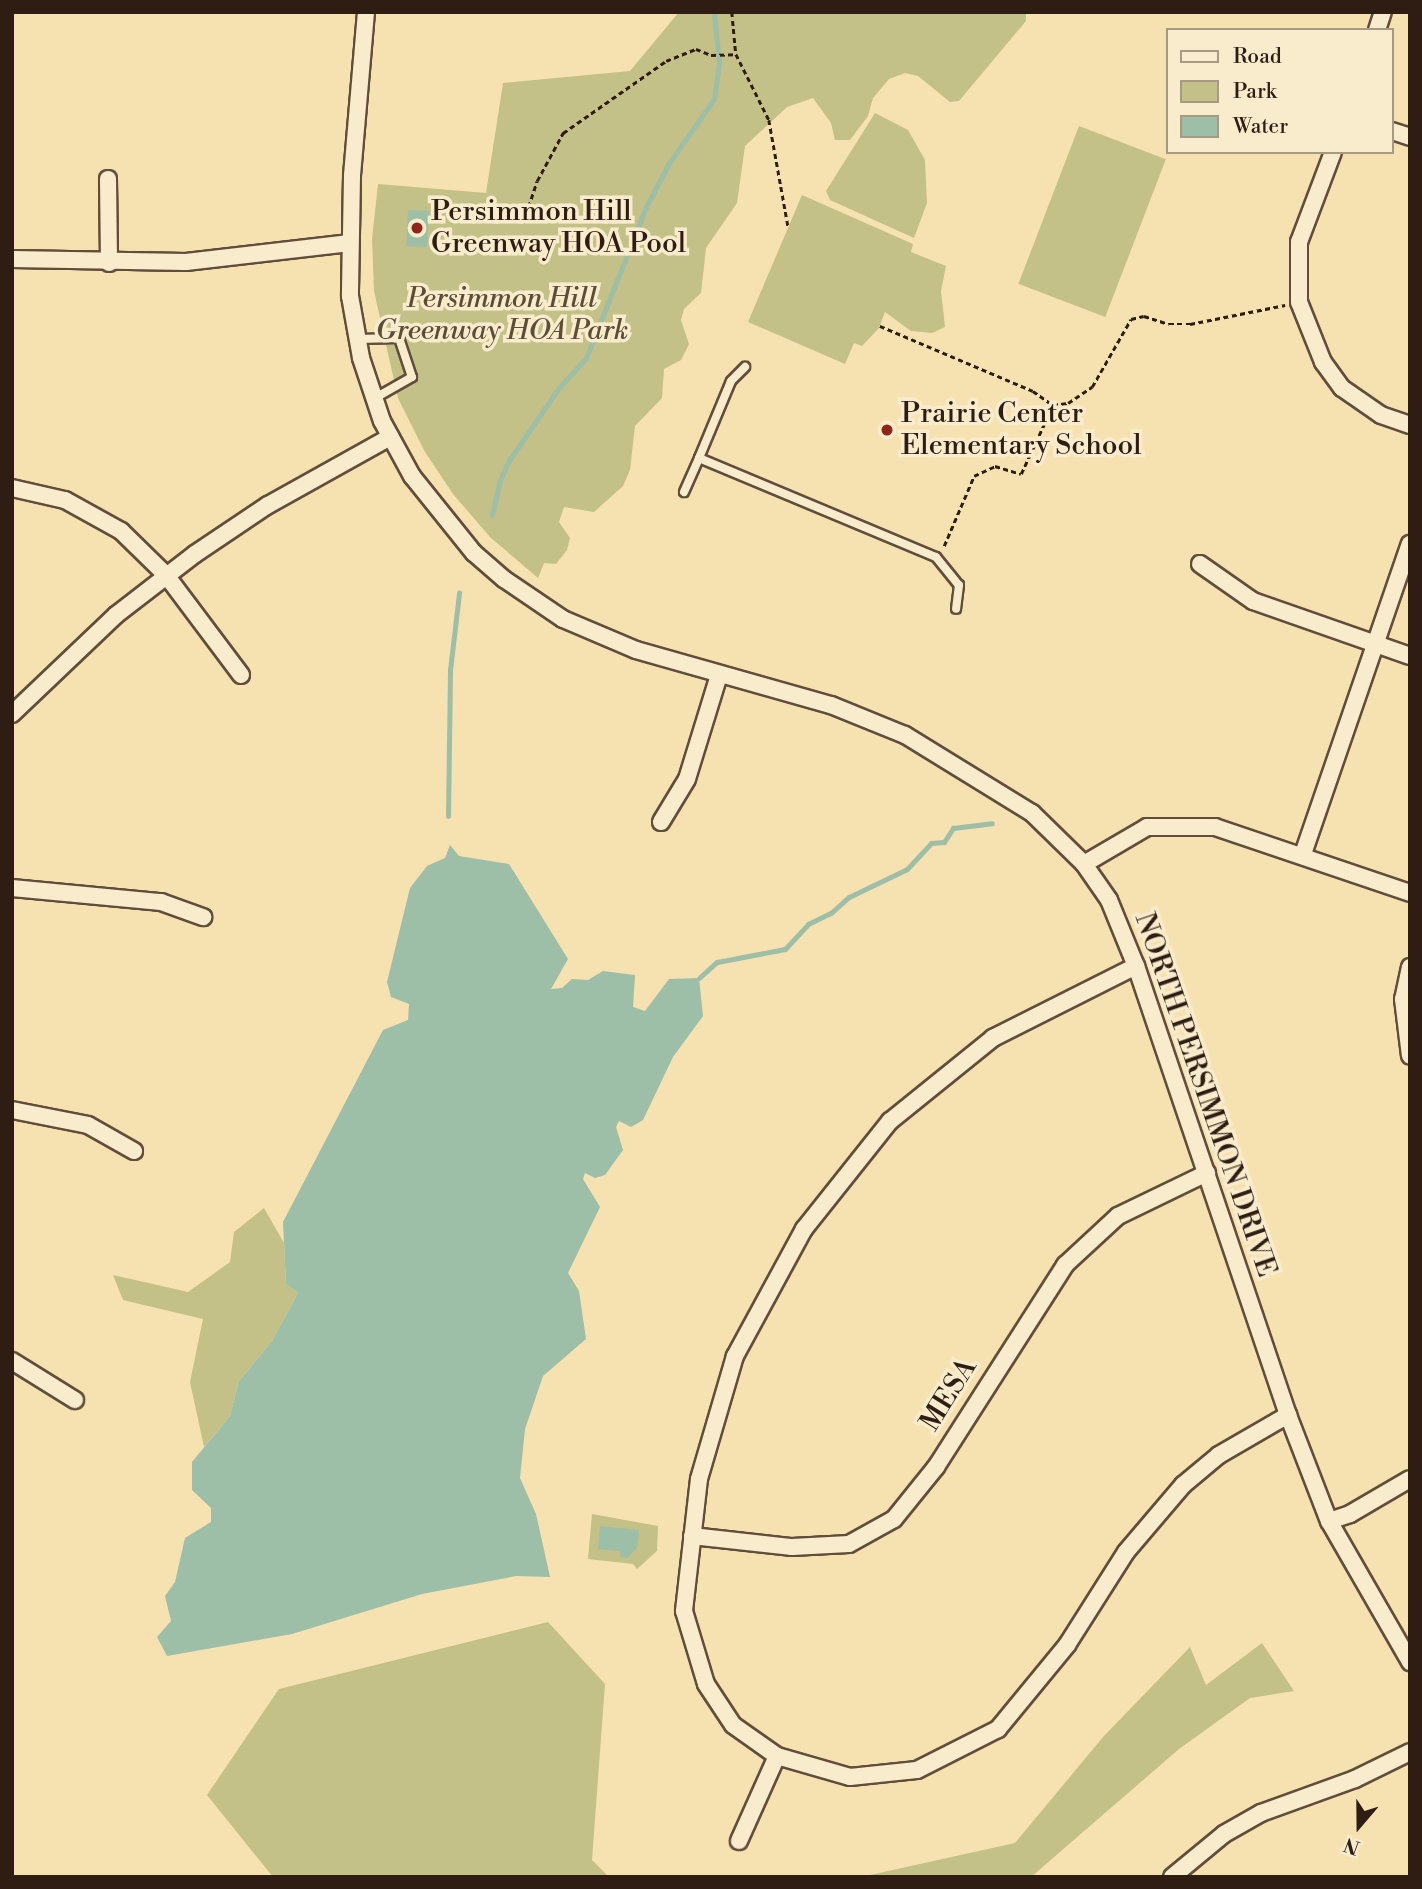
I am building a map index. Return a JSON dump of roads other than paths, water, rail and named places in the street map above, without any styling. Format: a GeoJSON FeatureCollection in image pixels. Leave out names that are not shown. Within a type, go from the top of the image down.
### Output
{"type":"FeatureCollection","features":[{"type":"Feature","properties":{"kind":"street","name":"NORTH PERSIMMON DRIVE"},"geometry":{"type":"LineString","coordinates":[[366,12],[350,243],[350,296],[357,339],[390,437],[436,511],[505,579],[563,619],[616,643],[719,675],[831,705],[905,735],[1032,813],[1084,864],[1109,900],[1136,966],[1288,1415],[1329,1521],[1410,1662]]}},
{"type":"Feature","properties":{"kind":"street"},"geometry":{"type":"LineString","coordinates":[[1332,154],[1299,242],[1299,302],[1323,362],[1342,388],[1381,415],[1410,425]]}},
{"type":"Feature","properties":{"kind":"street"},"geometry":{"type":"LineString","coordinates":[[108,179],[109,263]]}},
{"type":"Feature","properties":{"kind":"street"},"geometry":{"type":"LineString","coordinates":[[12,259],[109,263],[186,262],[350,243]]}},
{"type":"Feature","properties":{"kind":"street"},"geometry":{"type":"LineString","coordinates":[[12,714],[106,624],[166,575],[268,505],[390,437]]}},
{"type":"Feature","properties":{"kind":"street"},"geometry":{"type":"LineString","coordinates":[[12,488],[65,500],[94,513],[121,530],[166,575],[241,675]]}},
{"type":"Feature","properties":{"kind":"street"},"geometry":{"type":"LineString","coordinates":[[1303,854],[1344,743],[1373,643],[1410,544]]}},
{"type":"Feature","properties":{"kind":"street"},"geometry":{"type":"LineString","coordinates":[[1200,564],[1253,601],[1410,656]]}},
{"type":"Feature","properties":{"kind":"street"},"geometry":{"type":"LineString","coordinates":[[661,822],[688,779],[719,675]]}},
{"type":"Feature","properties":{"kind":"street"},"geometry":{"type":"LineString","coordinates":[[1084,864],[1147,827],[1215,827],[1303,854],[1410,892]]}},
{"type":"Feature","properties":{"kind":"street"},"geometry":{"type":"LineString","coordinates":[[12,888],[161,902],[203,917]]}},
{"type":"Feature","properties":{"kind":"street"},"geometry":{"type":"LineString","coordinates":[[1136,966],[993,1038],[890,1121],[804,1229],[735,1356],[699,1479],[684,1611],[706,1685],[733,1726],[778,1756],[850,1777],[917,1770],[998,1729],[1067,1645],[1126,1552],[1183,1485],[1219,1455],[1288,1415]]}},
{"type":"Feature","properties":{"kind":"street"},"geometry":{"type":"LineString","coordinates":[[1410,967],[1404,999],[1410,1056]]}},
{"type":"Feature","properties":{"kind":"street"},"geometry":{"type":"LineString","coordinates":[[12,1110],[89,1125],[134,1151]]}},
{"type":"Feature","properties":{"kind":"street","name":"MESA"},"geometry":{"type":"LineString","coordinates":[[692,1536],[792,1547],[849,1544],[894,1519],[936,1467],[1065,1265],[1118,1216],[1208,1173]]}},
{"type":"Feature","properties":{"kind":"street"},"geometry":{"type":"LineString","coordinates":[[12,1361],[75,1400]]}},
{"type":"Feature","properties":{"kind":"street"},"geometry":{"type":"LineString","coordinates":[[1329,1521],[1350,1514],[1410,1479]]}},
{"type":"Feature","properties":{"kind":"street"},"geometry":{"type":"LineString","coordinates":[[1172,1877],[1224,1834],[1261,1813],[1355,1779],[1410,1752]]}},
{"type":"Feature","properties":{"kind":"street"},"geometry":{"type":"LineString","coordinates":[[739,1841],[778,1756]]}},
{"type":"Feature","properties":{"kind":"lane"},"geometry":{"type":"LineString","coordinates":[[357,339],[399,338],[412,377],[375,398]]}},
{"type":"Feature","properties":{"kind":"lane"},"geometry":{"type":"LineString","coordinates":[[684,492],[732,382],[745,367]]}},
{"type":"Feature","properties":{"kind":"lane"},"geometry":{"type":"LineString","coordinates":[[699,458],[936,557],[959,585],[956,609]]}},
{"type":"Feature","properties":{"kind":"water","name":"Persimmon Hill Greenway HOA Pool"},"geometry":{"type":"Polygon","coordinates":[[[408,210],[429,211],[427,247],[406,246],[408,210]]]}},
{"type":"Feature","properties":{"kind":"water"},"geometry":{"type":"Polygon","coordinates":[[[450,845],[459,856],[509,864],[568,959],[551,989],[562,988],[572,979],[588,980],[603,971],[635,975],[633,1007],[645,1011],[669,979],[699,978],[703,1016],[673,1057],[643,1120],[631,1127],[619,1121],[616,1127],[623,1150],[605,1175],[595,1178],[585,1173],[583,1179],[600,1207],[568,1273],[579,1291],[586,1339],[543,1376],[525,1429],[520,1478],[536,1514],[550,1577],[516,1576],[422,1594],[292,1634],[167,1656],[157,1637],[171,1621],[165,1596],[175,1582],[185,1538],[211,1522],[211,1508],[192,1490],[192,1462],[230,1416],[239,1381],[272,1341],[298,1293],[286,1284],[283,1222],[383,1030],[408,1020],[409,1004],[391,997],[387,982],[410,888],[427,866],[445,858],[450,845]]]}},
{"type":"Feature","properties":{"kind":"water"},"geometry":{"type":"Polygon","coordinates":[[[600,1526],[639,1530],[637,1548],[627,1558],[620,1557],[620,1551],[598,1549],[600,1526]]]}},
{"type":"Feature","properties":{"kind":"waterway"},"geometry":{"type":"LineString","coordinates":[[492,515],[500,480],[510,459],[558,389],[586,358],[647,205],[669,163],[714,99],[719,62],[714,15]]}},
{"type":"Feature","properties":{"kind":"waterway"},"geometry":{"type":"LineString","coordinates":[[448,816],[450,670],[459,593]]}},
{"type":"Feature","properties":{"kind":"waterway"},"geometry":{"type":"LineString","coordinates":[[699,978],[717,962],[785,949],[808,924],[831,913],[849,897],[907,869],[931,843],[944,842],[953,828],[992,823]]}},
{"type":"Feature","properties":{"kind":"place","name":"Persimmon Hill Greenway HOA Pool"},"geometry":{"type":"Point","coordinates":[417,228]}},
{"type":"Feature","properties":{"kind":"place","name":"Prairie Center Elementary School"},"geometry":{"type":"Point","coordinates":[887,430]}},
{"type":"Feature","properties":{"kind":"park label","name":"Persimmon Hill Greenway HOA Park"},"geometry":{"type":"Point","coordinates":[502,315]}}]}
